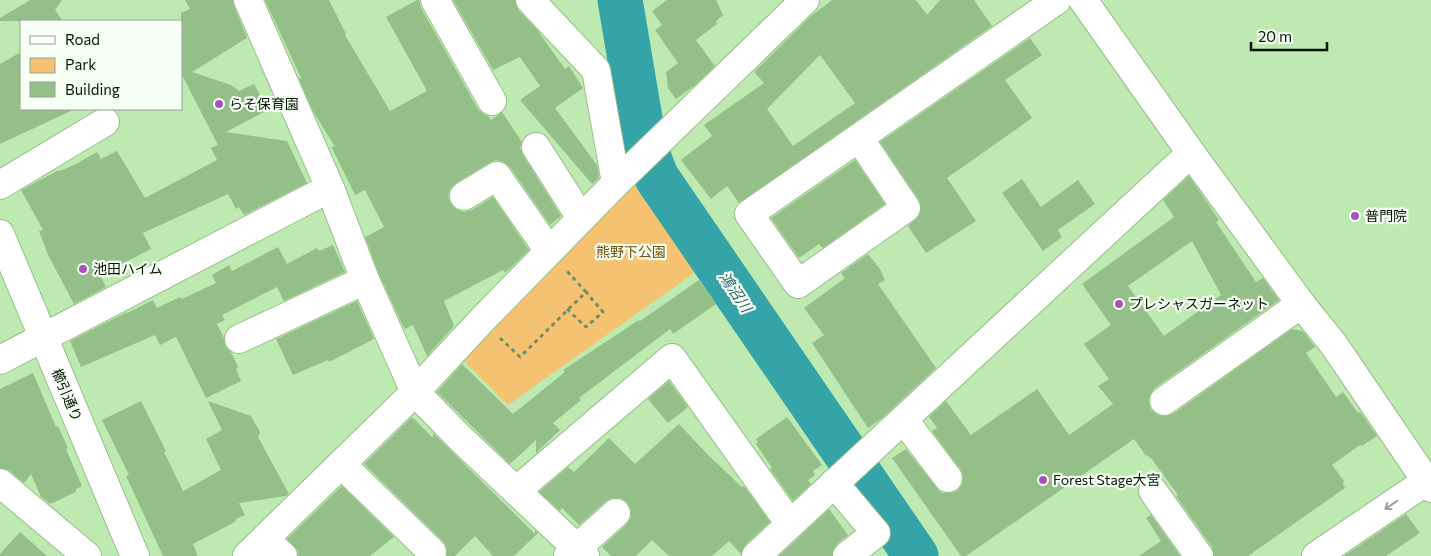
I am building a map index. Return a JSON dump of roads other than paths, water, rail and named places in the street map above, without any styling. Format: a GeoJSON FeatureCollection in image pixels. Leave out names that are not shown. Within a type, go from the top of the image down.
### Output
{"type":"FeatureCollection","features":[{"type":"Feature","properties":{"kind":"street"},"geometry":{"type":"LineString","coordinates":[[248,0],[330,188],[365,280],[415,392],[576,553],[616,513]]}},
{"type":"Feature","properties":{"kind":"street"},"geometry":{"type":"LineString","coordinates":[[435,0],[492,101]]}},
{"type":"Feature","properties":{"kind":"street"},"geometry":{"type":"LineString","coordinates":[[530,0],[596,70],[625,175]]}},
{"type":"Feature","properties":{"kind":"street"},"geometry":{"type":"LineString","coordinates":[[265,551],[341,464],[415,392],[581,218],[805,0]]}},
{"type":"Feature","properties":{"kind":"street"},"geometry":{"type":"LineString","coordinates":[[859,138],[906,208],[798,284],[749,214],[1056,0]]}},
{"type":"Feature","properties":{"kind":"street"},"geometry":{"type":"LineString","coordinates":[[1083,0],[1190,153],[1334,346],[1429,482],[1316,556]]}},
{"type":"Feature","properties":{"kind":"street"},"geometry":{"type":"LineString","coordinates":[[0,185],[105,122]]}},
{"type":"Feature","properties":{"kind":"street"},"geometry":{"type":"LineString","coordinates":[[536,147],[581,218]]}},
{"type":"Feature","properties":{"kind":"street"},"geometry":{"type":"LineString","coordinates":[[756,556],[1190,153]]}},
{"type":"Feature","properties":{"kind":"street"},"geometry":{"type":"LineString","coordinates":[[464,196],[496,176],[549,251]]}},
{"type":"Feature","properties":{"kind":"street"},"geometry":{"type":"LineString","coordinates":[[0,360],[330,188]]}},
{"type":"Feature","properties":{"kind":"street","name":"櫛引通り"},"geometry":{"type":"LineString","coordinates":[[0,234],[135,556]]}},
{"type":"Feature","properties":{"kind":"street"},"geometry":{"type":"LineString","coordinates":[[239,339],[365,280]]}},
{"type":"Feature","properties":{"kind":"street"},"geometry":{"type":"LineString","coordinates":[[1164,401],[1301,304]]}},
{"type":"Feature","properties":{"kind":"street"},"geometry":{"type":"LineString","coordinates":[[516,491],[672,358],[790,524]]}},
{"type":"Feature","properties":{"kind":"street"},"geometry":{"type":"LineString","coordinates":[[904,420],[948,478]]}},
{"type":"Feature","properties":{"kind":"street"},"geometry":{"type":"LineString","coordinates":[[341,464],[432,552]]}},
{"type":"Feature","properties":{"kind":"street"},"geometry":{"type":"LineString","coordinates":[[841,477],[876,533],[847,556]]}},
{"type":"Feature","properties":{"kind":"street"},"geometry":{"type":"LineString","coordinates":[[0,483],[87,556]]}},
{"type":"Feature","properties":{"kind":"street"},"geometry":{"type":"LineString","coordinates":[[1153,491],[1200,556]]}},
{"type":"Feature","properties":{"kind":"waterway","name":"鴻沼川"},"geometry":{"type":"LineString","coordinates":[[620,0],[645,148],[657,178],[916,556]]}},
{"type":"Feature","properties":{"kind":"place","name":"らそ保育園"},"geometry":{"type":"Point","coordinates":[219,104]}},
{"type":"Feature","properties":{"kind":"place","name":"普門院"},"geometry":{"type":"Point","coordinates":[1355,216]}},
{"type":"Feature","properties":{"kind":"place","name":"池田ハイム"},"geometry":{"type":"Point","coordinates":[83,269]}},
{"type":"Feature","properties":{"kind":"place","name":"プレシャスガーネット"},"geometry":{"type":"Point","coordinates":[1119,304]}},
{"type":"Feature","properties":{"kind":"place","name":"Forest Stage大宮"},"geometry":{"type":"Point","coordinates":[1043,480]}},
{"type":"Feature","properties":{"kind":"park label","name":"熊野下公園"},"geometry":{"type":"Point","coordinates":[631,252]}}]}
